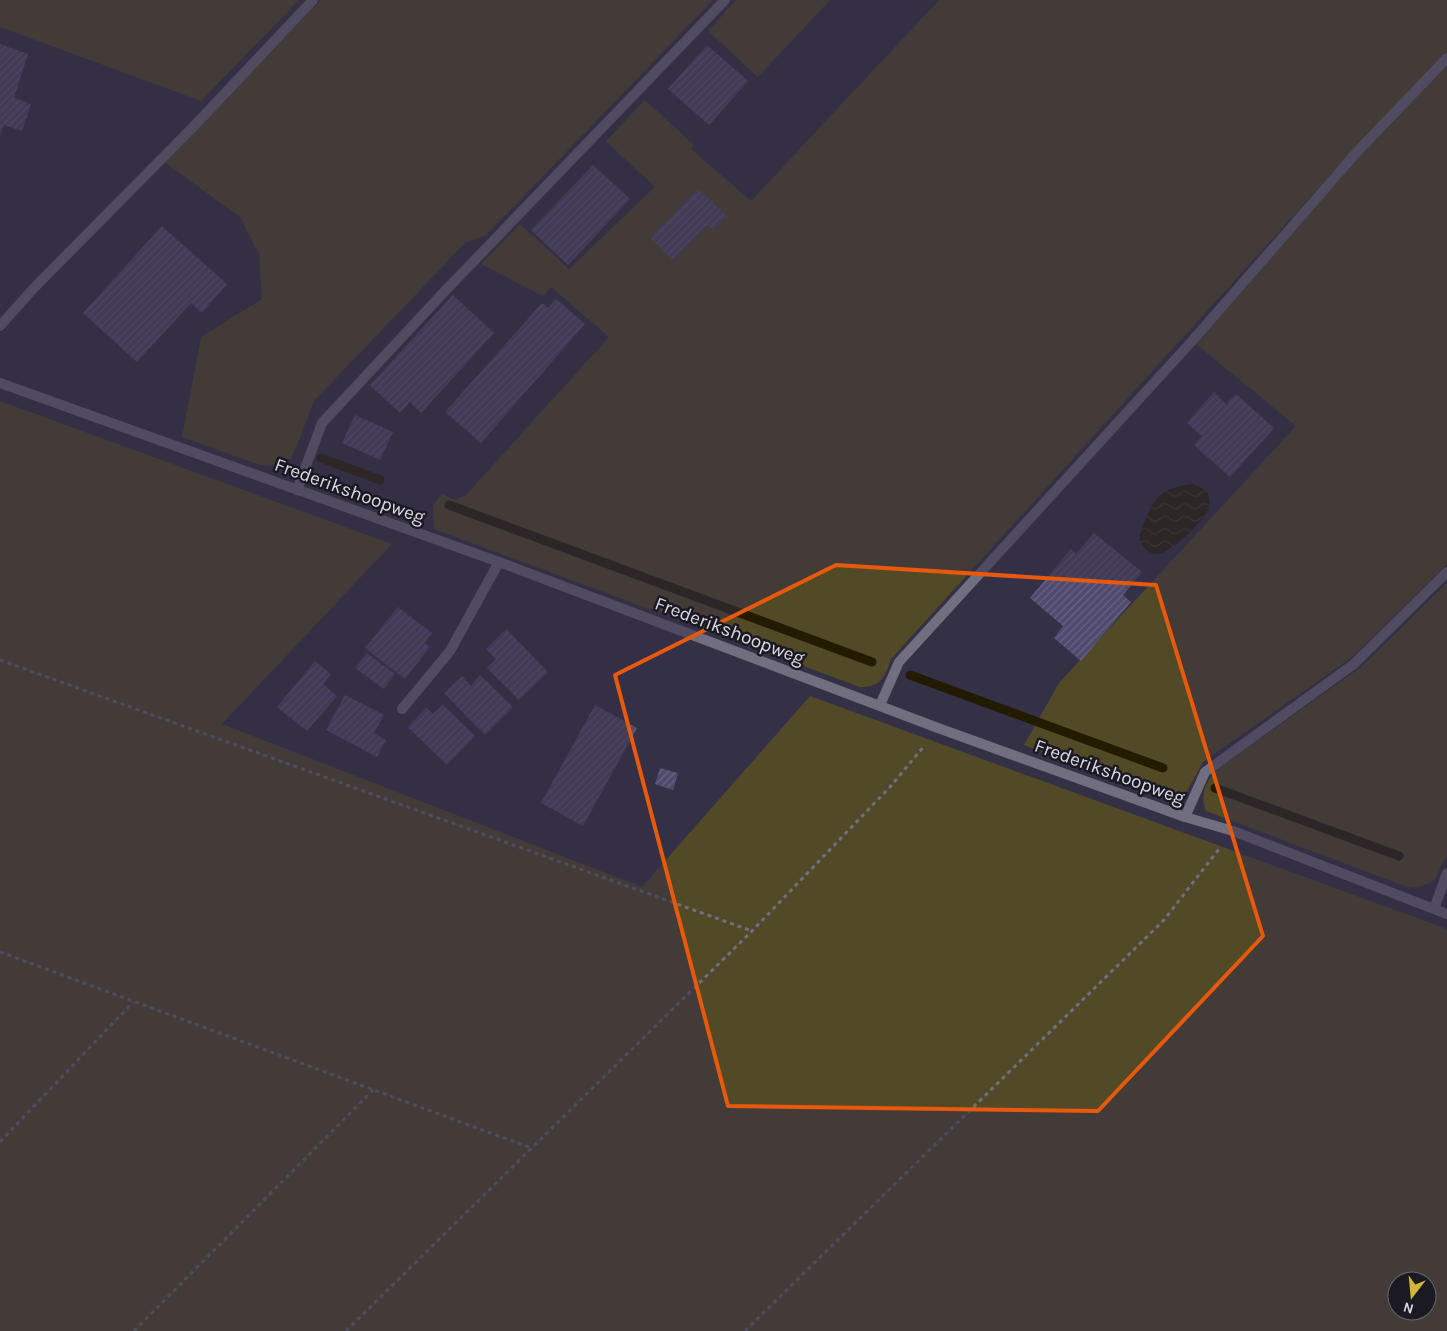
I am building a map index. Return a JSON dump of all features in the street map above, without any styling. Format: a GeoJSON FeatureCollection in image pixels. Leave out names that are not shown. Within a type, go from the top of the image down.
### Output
{"type":"FeatureCollection","features":[{"type":"Feature","properties":{"kind":"street"},"geometry":{"type":"LineString","coordinates":[[0,326],[33,289],[196,124],[313,0]]}},
{"type":"Feature","properties":{"kind":"street"},"geometry":{"type":"LineString","coordinates":[[297,490],[322,423],[445,291],[724,0]]}},
{"type":"Feature","properties":{"kind":"street"},"geometry":{"type":"LineString","coordinates":[[880,705],[899,662],[1193,340],[1357,152],[1447,58]]}},
{"type":"Feature","properties":{"kind":"street","name":"Frederikshoopweg"},"geometry":{"type":"LineString","coordinates":[[0,383],[499,562],[938,728],[1185,818],[1233,831],[1447,914]]}},
{"type":"Feature","properties":{"kind":"street"},"geometry":{"type":"LineString","coordinates":[[402,709],[450,651],[499,562]]}},
{"type":"Feature","properties":{"kind":"street"},"geometry":{"type":"LineString","coordinates":[[1185,818],[1205,772],[1354,664],[1447,572]]}},
{"type":"Feature","properties":{"kind":"street"},"geometry":{"type":"LineString","coordinates":[[1434,909],[1447,873]]}},
{"type":"Feature","properties":{"kind":"path"},"geometry":{"type":"LineString","coordinates":[[0,660],[752,931]]}},
{"type":"Feature","properties":{"kind":"path"},"geometry":{"type":"LineString","coordinates":[[346,1331],[752,931],[890,787],[938,728]]}},
{"type":"Feature","properties":{"kind":"path"},"geometry":{"type":"LineString","coordinates":[[745,1331],[1164,920],[1233,831]]}},
{"type":"Feature","properties":{"kind":"path"},"geometry":{"type":"LineString","coordinates":[[0,952],[531,1148]]}},
{"type":"Feature","properties":{"kind":"path"},"geometry":{"type":"LineString","coordinates":[[0,1142],[134,1002]]}},
{"type":"Feature","properties":{"kind":"path"},"geometry":{"type":"LineString","coordinates":[[134,1331],[373,1090]]}},
{"type":"Feature","properties":{"kind":"highlighted area"},"geometry":{"type":"Polygon","coordinates":[[[836,565],[1156,585],[1263,936],[1098,1111],[728,1106],[615,675],[836,565]]]}},
{"type":"Feature","properties":{"kind":"shaded area"},"geometry":{"type":"Polygon","coordinates":[[[0,0],[299,0],[201,101],[0,27],[0,0]]]}},
{"type":"Feature","properties":{"kind":"shaded area"},"geometry":{"type":"Polygon","coordinates":[[[321,0],[713,0],[485,236],[466,242],[314,401],[290,459],[278,465],[268,466],[254,463],[182,437],[201,337],[262,299],[259,254],[240,217],[164,162],[321,0]]]}},
{"type":"Feature","properties":{"kind":"shaded area"},"geometry":{"type":"Polygon","coordinates":[[[736,0],[830,0],[758,77],[708,31],[736,0]]]}},
{"type":"Feature","properties":{"kind":"shaded area"},"geometry":{"type":"Polygon","coordinates":[[[939,0],[1447,0],[1447,52],[1343,161],[891,659],[884,676],[873,685],[860,687],[434,529],[433,506],[442,494],[455,500],[466,495],[609,337],[551,287],[543,296],[481,264],[520,224],[569,269],[655,187],[606,141],[645,100],[694,145],[691,149],[751,201],[939,0]]]}},
{"type":"Feature","properties":{"kind":"shaded area"},"geometry":{"type":"Polygon","coordinates":[[[1447,64],[1447,564],[1352,657],[1203,762],[1181,802],[1024,745],[1059,683],[1296,426],[1196,344],[1361,155],[1447,64]]]}},
{"type":"Feature","properties":{"kind":"shaded area"},"geometry":{"type":"Polygon","coordinates":[[[0,401],[392,544],[222,724],[642,887],[810,696],[1447,929],[1447,1331],[0,1331],[0,401]]]}},
{"type":"Feature","properties":{"kind":"shaded area"},"geometry":{"type":"Polygon","coordinates":[[[1447,583],[1447,856],[1432,881],[1410,888],[1206,811],[1203,799],[1205,788],[1210,778],[1218,769],[1361,667],[1447,583]]]}},
{"type":"Feature","properties":{"kind":"water"},"geometry":{"type":"Polygon","coordinates":[[[1193,484],[1207,491],[1209,505],[1205,515],[1186,536],[1170,549],[1158,554],[1147,551],[1142,545],[1140,534],[1148,513],[1156,500],[1166,491],[1193,484]]]}},
{"type":"Feature","properties":{"kind":"building"},"geometry":{"type":"Polygon","coordinates":[[[0,44],[28,54],[14,98],[31,104],[22,131],[4,125],[0,135],[0,44]]]}},
{"type":"Feature","properties":{"kind":"building"},"geometry":{"type":"Polygon","coordinates":[[[707,45],[748,81],[709,125],[668,89],[707,45]]]}},
{"type":"Feature","properties":{"kind":"building"},"geometry":{"type":"Polygon","coordinates":[[[593,165],[630,199],[568,265],[531,230],[593,165]]]}},
{"type":"Feature","properties":{"kind":"building"},"geometry":{"type":"Polygon","coordinates":[[[698,189],[727,216],[713,230],[708,225],[673,260],[650,238],[698,189]]]}},
{"type":"Feature","properties":{"kind":"building"},"geometry":{"type":"Polygon","coordinates":[[[162,226],[227,284],[202,313],[191,303],[137,362],[83,313],[162,226]]]}},
{"type":"Feature","properties":{"kind":"building"},"geometry":{"type":"Polygon","coordinates":[[[453,295],[494,333],[421,413],[410,402],[400,413],[370,385],[453,295]]]}},
{"type":"Feature","properties":{"kind":"building"},"geometry":{"type":"Polygon","coordinates":[[[556,299],[585,324],[481,443],[445,412],[542,303],[548,308],[556,299]]]}},
{"type":"Feature","properties":{"kind":"building"},"geometry":{"type":"Polygon","coordinates":[[[1214,392],[1226,404],[1236,394],[1274,428],[1230,477],[1194,445],[1202,436],[1187,423],[1214,392]]]}},
{"type":"Feature","properties":{"kind":"building"},"geometry":{"type":"Polygon","coordinates":[[[355,415],[393,432],[380,460],[342,443],[355,415]]]}},
{"type":"Feature","properties":{"kind":"building"},"geometry":{"type":"Polygon","coordinates":[[[1094,533],[1142,572],[1123,595],[1131,602],[1081,661],[1054,638],[1063,626],[1030,598],[1071,549],[1076,554],[1094,533]]]}},
{"type":"Feature","properties":{"kind":"building"},"geometry":{"type":"Polygon","coordinates":[[[398,607],[432,633],[424,643],[430,647],[405,679],[365,648],[398,607]]]}},
{"type":"Feature","properties":{"kind":"building"},"geometry":{"type":"Polygon","coordinates":[[[506,629],[548,672],[519,700],[487,668],[496,659],[486,649],[506,629]]]}},
{"type":"Feature","properties":{"kind":"building"},"geometry":{"type":"Polygon","coordinates":[[[367,653],[395,674],[384,689],[355,668],[367,653]]]}},
{"type":"Feature","properties":{"kind":"building"},"geometry":{"type":"Polygon","coordinates":[[[315,661],[331,674],[323,684],[337,696],[307,731],[277,707],[315,661]]]}},
{"type":"Feature","properties":{"kind":"building"},"geometry":{"type":"Polygon","coordinates":[[[480,675],[513,707],[485,735],[444,693],[462,676],[471,686],[480,675]]]}},
{"type":"Feature","properties":{"kind":"building"},"geometry":{"type":"Polygon","coordinates":[[[345,695],[384,715],[374,733],[386,740],[377,757],[326,730],[345,695]]]}},
{"type":"Feature","properties":{"kind":"building"},"geometry":{"type":"Polygon","coordinates":[[[443,705],[475,736],[447,765],[408,727],[426,708],[433,714],[443,705]]]}},
{"type":"Feature","properties":{"kind":"building"},"geometry":{"type":"Polygon","coordinates":[[[595,705],[637,728],[583,826],[541,803],[595,705]]]}},
{"type":"Feature","properties":{"kind":"building"},"geometry":{"type":"Polygon","coordinates":[[[660,768],[678,773],[673,790],[655,784],[660,768]]]}},
{"type":"Feature","properties":{"kind":"waterway"},"geometry":{"type":"LineString","coordinates":[[321,458],[380,480]]}},
{"type":"Feature","properties":{"kind":"waterway"},"geometry":{"type":"LineString","coordinates":[[449,505],[872,662]]}},
{"type":"Feature","properties":{"kind":"waterway"},"geometry":{"type":"LineString","coordinates":[[910,675],[1163,768]]}},
{"type":"Feature","properties":{"kind":"waterway"},"geometry":{"type":"LineString","coordinates":[[1215,788],[1399,856]]}}]}
